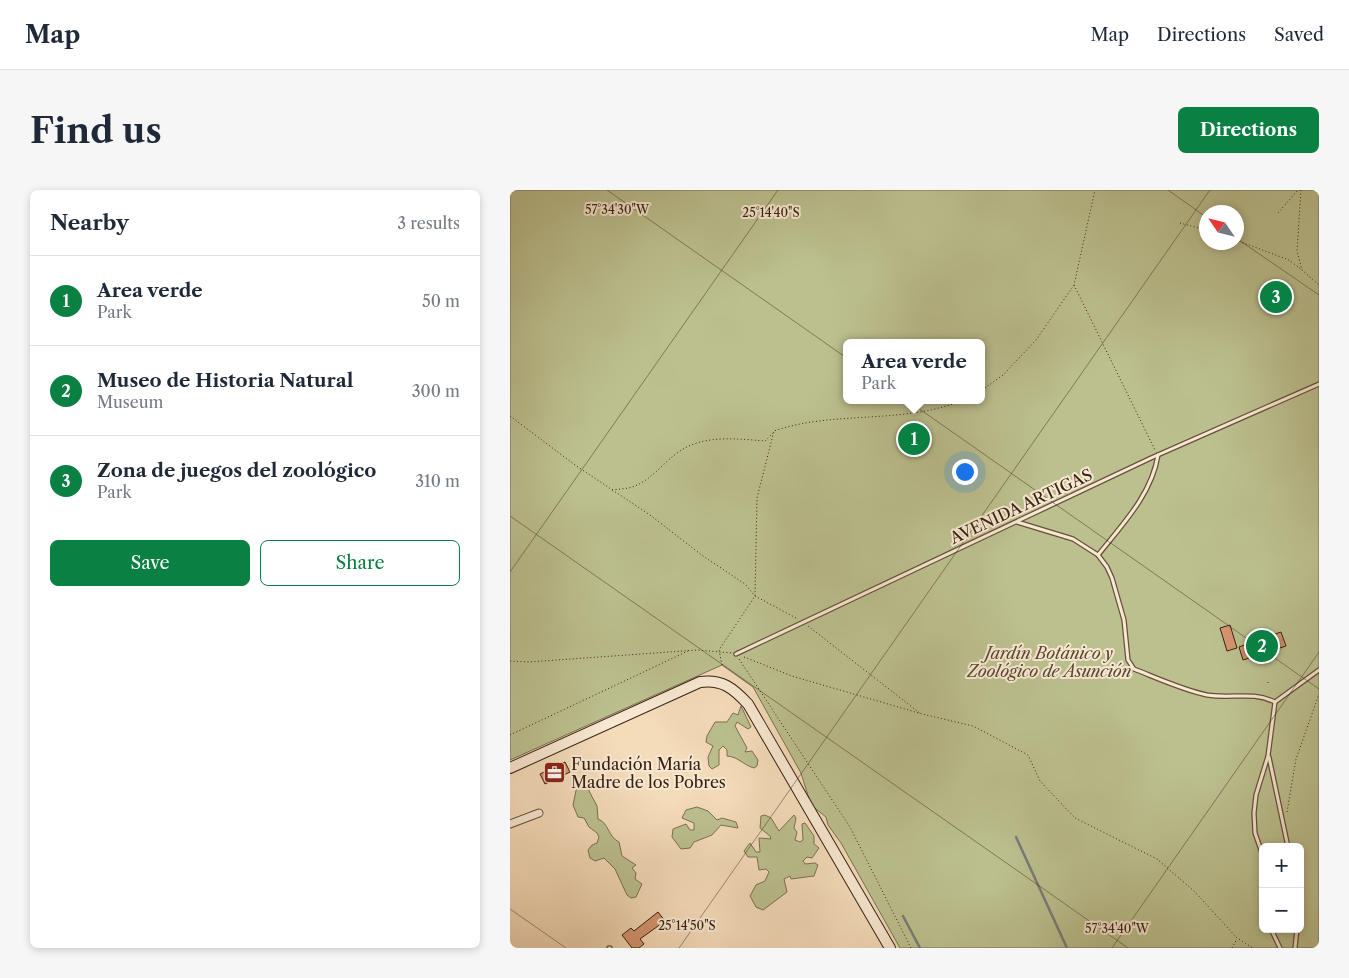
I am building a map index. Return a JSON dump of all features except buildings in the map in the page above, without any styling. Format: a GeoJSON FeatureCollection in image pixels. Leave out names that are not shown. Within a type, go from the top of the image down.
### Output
{"type":"FeatureCollection","features":[{"type":"Feature","properties":{"kind":"street"},"geometry":{"type":"LineString","coordinates":[[510,768],[700,682],[714,680],[726,684],[748,704],[890,948]]}},
{"type":"Feature","properties":{"kind":"street"},"geometry":{"type":"LineString","coordinates":[[510,824],[539,813]]}},
{"type":"Feature","properties":{"kind":"lane","name":"AVENIDA ARTIGAS"},"geometry":{"type":"LineString","coordinates":[[736,654],[1158,455],[1319,384]]}},
{"type":"Feature","properties":{"kind":"lane"},"geometry":{"type":"LineString","coordinates":[[1098,555],[1129,516],[1145,492],[1156,467],[1158,455]]}},
{"type":"Feature","properties":{"kind":"lane"},"geometry":{"type":"LineString","coordinates":[[1017,522],[1073,539],[1098,555],[1112,578],[1124,620],[1128,660],[1134,669],[1205,694],[1223,697],[1253,695],[1275,702]]}},
{"type":"Feature","properties":{"kind":"lane"},"geometry":{"type":"LineString","coordinates":[[1259,844],[1255,833],[1254,813],[1256,795],[1268,756],[1275,702],[1319,670]]}},
{"type":"Feature","properties":{"kind":"lane"},"geometry":{"type":"LineString","coordinates":[[1268,756],[1287,843]]}},
{"type":"Feature","properties":{"kind":"lane"},"geometry":{"type":"LineString","coordinates":[[1273,933],[1280,948]]}},
{"type":"Feature","properties":{"kind":"lane"},"geometry":{"type":"LineString","coordinates":[[1295,948],[1296,933]]}},
{"type":"Feature","properties":{"kind":"path"},"geometry":{"type":"LineString","coordinates":[[985,388],[1003,375],[1036,340],[1074,285],[1095,190]]}},
{"type":"Feature","properties":{"kind":"path"},"geometry":{"type":"LineString","coordinates":[[1278,213],[1300,190]]}},
{"type":"Feature","properties":{"kind":"path"},"geometry":{"type":"LineString","coordinates":[[1300,190],[1297,251],[1302,270]]}},
{"type":"Feature","properties":{"kind":"path"},"geometry":{"type":"LineString","coordinates":[[1180,223],[1199,228]]}},
{"type":"Feature","properties":{"kind":"path"},"geometry":{"type":"LineString","coordinates":[[1244,243],[1289,260],[1319,285]]}},
{"type":"Feature","properties":{"kind":"path"},"geometry":{"type":"LineString","coordinates":[[1074,285],[1158,455]]}},
{"type":"Feature","properties":{"kind":"path"},"geometry":{"type":"LineString","coordinates":[[612,490],[633,487],[650,476],[669,458],[700,442],[746,439],[766,441],[774,431],[799,423],[942,409],[954,404]]}},
{"type":"Feature","properties":{"kind":"path"},"geometry":{"type":"LineString","coordinates":[[510,416],[576,466],[745,584],[755,596],[804,622],[922,714]]}},
{"type":"Feature","properties":{"kind":"path"},"geometry":{"type":"LineString","coordinates":[[722,665],[719,650],[755,596],[757,498],[774,431]]}},
{"type":"Feature","properties":{"kind":"path"},"geometry":{"type":"LineString","coordinates":[[510,735],[689,650]]}},
{"type":"Feature","properties":{"kind":"path"},"geometry":{"type":"LineString","coordinates":[[510,661],[529,662],[689,650],[719,650],[736,654],[792,676],[922,714],[973,726],[1028,755],[1040,781],[1075,818],[1157,859],[1194,891],[1237,938],[1254,948]]}},
{"type":"Feature","properties":{"kind":"path"},"geometry":{"type":"LineString","coordinates":[[736,654],[850,827],[911,948]]}},
{"type":"Feature","properties":{"kind":"path"},"geometry":{"type":"LineString","coordinates":[[1284,825],[1296,759],[1319,694]]}},
{"type":"Feature","properties":{"kind":"path"},"geometry":{"type":"LineString","coordinates":[[1232,948],[1237,938]]}},
{"type":"Feature","properties":{"kind":"green space","name":"Jardín Botánico y Zoológico de Asunción"},"geometry":{"type":"Polygon","coordinates":[[[510,190],[1319,190],[1319,948],[900,948],[841,843],[828,825],[826,817],[811,805],[801,773],[753,687],[722,665],[510,760],[510,190]]]}},
{"type":"Feature","properties":{"kind":"green space"},"geometry":{"type":"Polygon","coordinates":[[[741,706],[751,727],[748,729],[737,722],[735,726],[747,748],[745,752],[752,751],[758,760],[757,766],[754,768],[727,756],[727,750],[723,746],[719,750],[719,765],[712,769],[709,766],[708,757],[713,746],[706,742],[707,736],[715,722],[727,722],[733,713],[738,715],[741,706]]]}},
{"type":"Feature","properties":{"kind":"green space"},"geometry":{"type":"Polygon","coordinates":[[[583,782],[590,785],[589,791],[597,806],[598,819],[602,821],[615,840],[619,842],[622,856],[636,865],[632,868],[636,873],[635,879],[642,884],[636,897],[631,898],[627,895],[615,869],[604,858],[595,861],[590,858],[588,850],[597,843],[599,837],[589,827],[584,818],[578,817],[573,805],[577,786],[583,782]]]}},
{"type":"Feature","properties":{"kind":"green space"},"geometry":{"type":"Polygon","coordinates":[[[697,807],[708,811],[717,820],[722,818],[736,822],[738,828],[721,825],[712,835],[694,842],[690,848],[681,849],[672,837],[673,829],[686,824],[690,830],[694,830],[694,823],[682,818],[686,810],[697,807]]]}},
{"type":"Feature","properties":{"kind":"green space"},"geometry":{"type":"Polygon","coordinates":[[[765,815],[771,818],[779,831],[794,815],[796,818],[794,828],[797,832],[795,840],[800,842],[803,840],[802,824],[805,823],[814,836],[814,844],[819,848],[812,858],[807,857],[803,861],[805,864],[815,863],[818,865],[814,876],[791,879],[790,876],[784,879],[787,892],[763,910],[756,907],[750,896],[756,885],[765,881],[769,872],[766,869],[759,870],[757,857],[748,857],[744,851],[750,843],[756,852],[760,852],[759,838],[771,839],[760,828],[761,816],[765,815]]]}},
{"type":"Feature","properties":{"kind":"waterway"},"geometry":{"type":"LineString","coordinates":[[1016,837],[1067,948]]}},
{"type":"Feature","properties":{"kind":"waterway"},"geometry":{"type":"LineString","coordinates":[[903,916],[920,948]]}},
{"type":"Feature","properties":{"kind":"place","name":"Zona de juegos del zoológico"},"geometry":{"type":"Point","coordinates":[1276,297]}},
{"type":"Feature","properties":{"kind":"place","name":"Area verde"},"geometry":{"type":"Point","coordinates":[914,439]}},
{"type":"Feature","properties":{"kind":"place","name":"Museo de Historia Natural"},"geometry":{"type":"Point","coordinates":[1262,646]}},
{"type":"Feature","properties":{"kind":"place","name":"Fundación María Madre de los Pobres"},"geometry":{"type":"Point","coordinates":[555,773]}}]}
